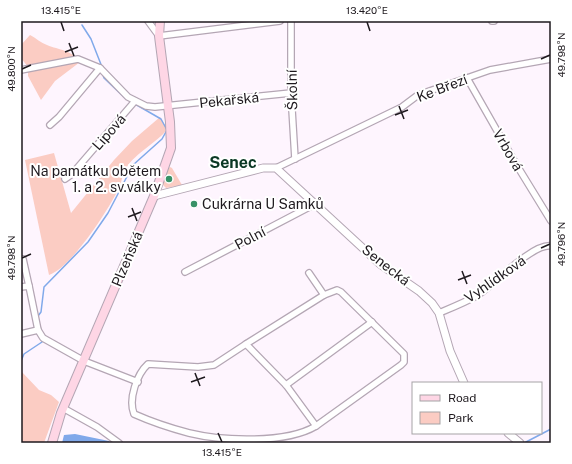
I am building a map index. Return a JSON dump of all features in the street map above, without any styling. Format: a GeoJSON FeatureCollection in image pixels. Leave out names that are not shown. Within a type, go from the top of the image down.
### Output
{"type":"FeatureCollection","features":[{"type":"Feature","properties":{"kind":"main road","name":"Plzeňská"},"geometry":{"type":"LineString","coordinates":[[52,443],[54,432],[63,408],[154,196],[171,148],[172,140],[159,36],[160,21]]}},
{"type":"Feature","properties":{"kind":"street"},"geometry":{"type":"LineString","coordinates":[[148,21],[159,36],[280,21]]}},
{"type":"Feature","properties":{"kind":"street","name":"Školní"},"geometry":{"type":"LineString","coordinates":[[291,21],[291,93],[295,159]]}},
{"type":"Feature","properties":{"kind":"street"},"geometry":{"type":"LineString","coordinates":[[21,64],[23,70],[78,59],[100,68],[123,92],[135,101]]}},
{"type":"Feature","properties":{"kind":"street","name":"Ke Březí"},"geometry":{"type":"LineString","coordinates":[[276,168],[402,106],[418,95],[490,70],[551,59]]}},
{"type":"Feature","properties":{"kind":"street"},"geometry":{"type":"LineString","coordinates":[[50,125],[59,117],[100,68]]}},
{"type":"Feature","properties":{"kind":"street","name":"Vrbová"},"geometry":{"type":"LineString","coordinates":[[468,78],[516,164],[551,221]]}},
{"type":"Feature","properties":{"kind":"street","name":"Pekařská"},"geometry":{"type":"LineString","coordinates":[[135,101],[152,107],[291,93]]}},
{"type":"Feature","properties":{"kind":"street","name":"Lipová"},"geometry":{"type":"LineString","coordinates":[[65,179],[72,174],[135,101]]}},
{"type":"Feature","properties":{"kind":"street"},"geometry":{"type":"LineString","coordinates":[[154,196],[263,168],[276,168]]}},
{"type":"Feature","properties":{"kind":"street","name":"Senecká"},"geometry":{"type":"LineString","coordinates":[[276,168],[380,264],[419,291],[432,303],[439,313],[450,351],[464,382]]}},
{"type":"Feature","properties":{"kind":"street","name":"Polní"},"geometry":{"type":"LineString","coordinates":[[185,272],[315,204]]}},
{"type":"Feature","properties":{"kind":"street","name":"Vyhlídková"},"geometry":{"type":"LineString","coordinates":[[439,313],[478,295],[502,274],[531,254],[551,246]]}},
{"type":"Feature","properties":{"kind":"street"},"geometry":{"type":"LineString","coordinates":[[23,259],[38,330],[43,338],[84,361],[138,382]]}},
{"type":"Feature","properties":{"kind":"street"},"geometry":{"type":"LineString","coordinates":[[309,273],[324,296]]}},
{"type":"Feature","properties":{"kind":"street"},"geometry":{"type":"LineString","coordinates":[[21,287],[29,286]]}},
{"type":"Feature","properties":{"kind":"street"},"geometry":{"type":"LineString","coordinates":[[333,291],[341,292],[404,354],[404,362],[316,426],[309,430],[291,435],[259,439],[223,438],[190,434],[156,424],[134,414],[131,406],[132,396],[144,368],[148,364],[198,367],[214,365],[324,296],[333,291]]}},
{"type":"Feature","properties":{"kind":"street"},"geometry":{"type":"LineString","coordinates":[[286,385],[372,322]]}},
{"type":"Feature","properties":{"kind":"street"},"geometry":{"type":"LineString","coordinates":[[21,334],[38,330]]}},
{"type":"Feature","properties":{"kind":"street"},"geometry":{"type":"LineString","coordinates":[[246,344],[286,385],[316,426]]}},
{"type":"Feature","properties":{"kind":"street"},"geometry":{"type":"LineString","coordinates":[[63,408],[97,427],[119,443]]}},
{"type":"Feature","properties":{"kind":"street"},"geometry":{"type":"LineString","coordinates":[[509,434],[520,443]]}},
{"type":"Feature","properties":{"kind":"green space"},"geometry":{"type":"Polygon","coordinates":[[[30,35],[45,44],[73,55],[80,62],[55,81],[41,100],[28,76],[28,67],[21,58],[21,45],[30,35]]]}},
{"type":"Feature","properties":{"kind":"green space"},"geometry":{"type":"Polygon","coordinates":[[[160,117],[166,127],[165,132],[133,160],[124,172],[120,186],[99,223],[68,261],[58,270],[49,275],[25,160],[54,153],[71,213],[114,160],[132,141],[160,117]]]}},
{"type":"Feature","properties":{"kind":"green space"},"geometry":{"type":"Polygon","coordinates":[[[170,167],[182,185],[166,188],[162,184],[167,169],[170,167]]]}},
{"type":"Feature","properties":{"kind":"green space"},"geometry":{"type":"Polygon","coordinates":[[[21,371],[39,390],[51,395],[59,402],[44,443],[21,443],[21,371]]]}},
{"type":"Feature","properties":{"kind":"water"},"geometry":{"type":"Polygon","coordinates":[[[75,434],[109,441],[110,443],[62,443],[64,435],[75,434]]]}},
{"type":"Feature","properties":{"kind":"waterway"},"geometry":{"type":"LineString","coordinates":[[82,25],[91,39],[102,67]]}},
{"type":"Feature","properties":{"kind":"waterway"},"geometry":{"type":"LineString","coordinates":[[103,75],[104,78],[125,98]]}},
{"type":"Feature","properties":{"kind":"waterway"},"geometry":{"type":"LineString","coordinates":[[38,316],[41,312],[44,287],[88,242],[108,213],[133,165],[162,139],[167,130],[161,119],[135,104]]}},
{"type":"Feature","properties":{"kind":"waterway"},"geometry":{"type":"LineString","coordinates":[[21,361],[24,354],[42,342],[42,339]]}},
{"type":"Feature","properties":{"kind":"waterway"},"geometry":{"type":"LineString","coordinates":[[542,434],[551,429]]}},
{"type":"Feature","properties":{"kind":"waterway"},"geometry":{"type":"LineString","coordinates":[[526,442],[541,434]]}},
{"type":"Feature","properties":{"kind":"place","name":"Na památku obětem 1. a 2. sv.války"},"geometry":{"type":"Point","coordinates":[169,179]}},
{"type":"Feature","properties":{"kind":"place","name":"Cukrárna U Samků"},"geometry":{"type":"Point","coordinates":[194,204]}},
{"type":"Feature","properties":{"kind":"district","name":"Senec"},"geometry":{"type":"Point","coordinates":[233,162]}}]}
